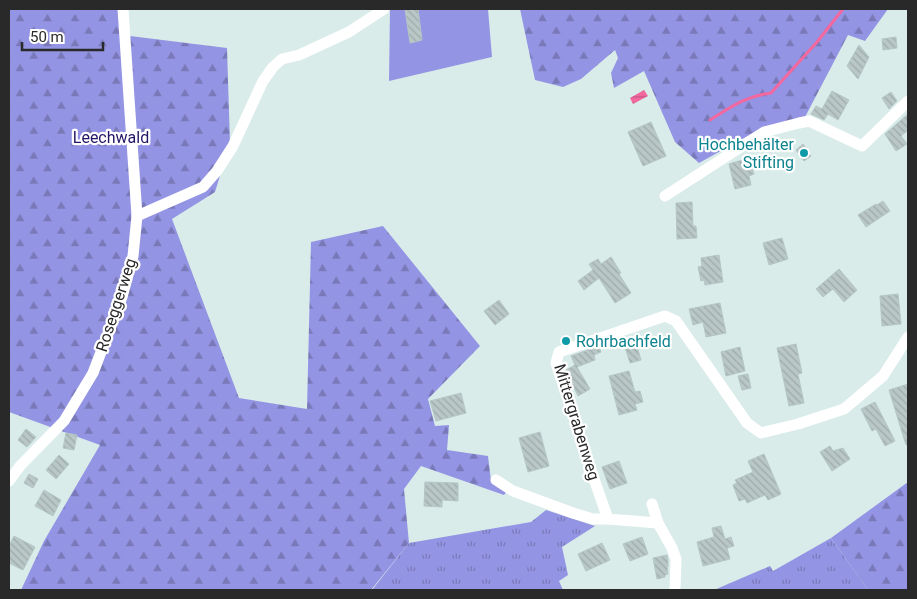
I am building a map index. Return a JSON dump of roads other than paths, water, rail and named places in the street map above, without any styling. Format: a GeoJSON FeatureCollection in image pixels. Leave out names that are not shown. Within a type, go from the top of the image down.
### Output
{"type":"FeatureCollection","features":[{"type":"Feature","properties":{"kind":"street","name":"Roseggerweg"},"geometry":{"type":"LineString","coordinates":[[9,482],[20,466],[64,421],[93,373],[122,297],[133,256],[137,216],[124,9]]}},
{"type":"Feature","properties":{"kind":"street"},"geometry":{"type":"LineString","coordinates":[[137,216],[203,187],[217,171],[233,146],[263,81],[273,67],[282,59],[299,55],[349,32],[384,9]]}},
{"type":"Feature","properties":{"kind":"street"},"geometry":{"type":"LineString","coordinates":[[665,196],[764,132],[799,123],[809,121],[862,146],[908,101]]}},
{"type":"Feature","properties":{"kind":"street","name":"Mittergrabenweg"},"geometry":{"type":"LineString","coordinates":[[608,519],[556,363],[559,352],[665,316],[676,321],[747,423],[761,433],[844,410],[883,376],[908,337]]}},
{"type":"Feature","properties":{"kind":"street"},"geometry":{"type":"LineString","coordinates":[[496,480],[513,492],[593,519],[658,523]]}},
{"type":"Feature","properties":{"kind":"street"},"geometry":{"type":"LineString","coordinates":[[652,504],[658,523],[676,559],[676,590]]}},
{"type":"Feature","properties":{"kind":"waterway"},"geometry":{"type":"LineString","coordinates":[[710,120],[746,99],[771,93],[817,42],[843,9]]}},
{"type":"Feature","properties":{"kind":"place","name":"Hochbehälter Stifting"},"geometry":{"type":"Point","coordinates":[804,153]}},
{"type":"Feature","properties":{"kind":"place","name":"Rohrbachfeld"},"geometry":{"type":"Point","coordinates":[566,341]}},
{"type":"Feature","properties":{"kind":"park label","name":"Leechwald"},"geometry":{"type":"Point","coordinates":[111,137]}}]}
